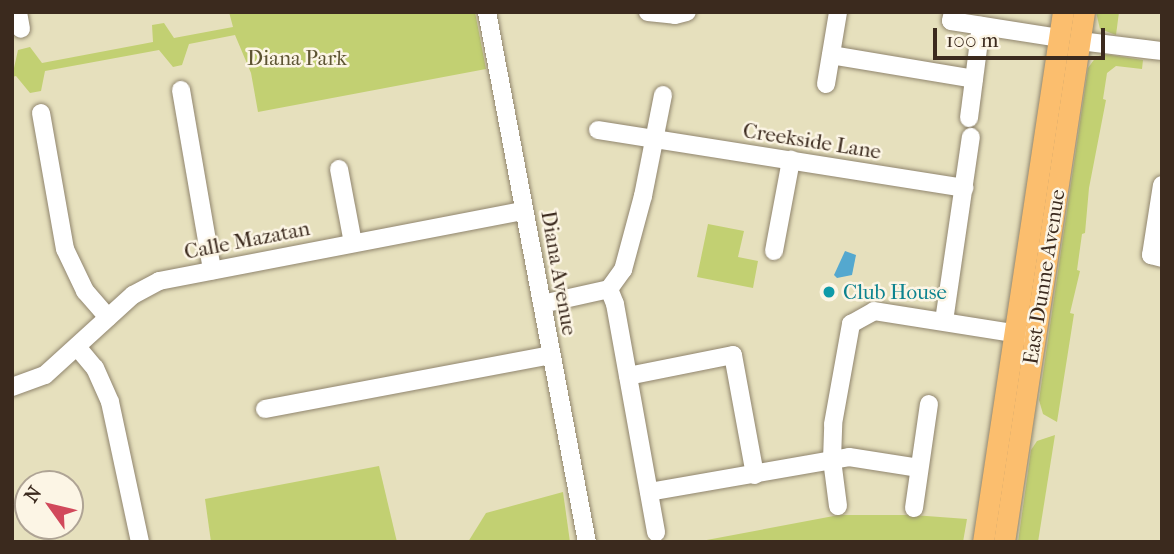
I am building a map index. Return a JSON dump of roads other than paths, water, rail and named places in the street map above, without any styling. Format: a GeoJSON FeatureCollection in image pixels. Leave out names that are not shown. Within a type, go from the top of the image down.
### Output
{"type":"FeatureCollection","features":[{"type":"Feature","properties":{"kind":"main road","name":"East Dunne Avenue"},"geometry":{"type":"LineString","coordinates":[[1063,12],[1070,39]]}},
{"type":"Feature","properties":{"kind":"main road"},"geometry":{"type":"LineString","coordinates":[[1070,39],[1075,12]]}},
{"type":"Feature","properties":{"kind":"main road","name":"East Dunne Avenue"},"geometry":{"type":"LineString","coordinates":[[983,542],[1025,334],[1070,39],[1084,12]]}},
{"type":"Feature","properties":{"kind":"main road","name":"East Dunne Avenue"},"geometry":{"type":"LineString","coordinates":[[1004,542],[1025,334]]}},
{"type":"Feature","properties":{"kind":"street","name":"Diana Avenue"},"geometry":{"type":"LineString","coordinates":[[487,12],[587,542]]}},
{"type":"Feature","properties":{"kind":"street"},"geometry":{"type":"LineString","coordinates":[[648,12],[675,15],[687,12]]}},
{"type":"Feature","properties":{"kind":"street"},"geometry":{"type":"LineString","coordinates":[[826,84],[838,12]]}},
{"type":"Feature","properties":{"kind":"street"},"geometry":{"type":"LineString","coordinates":[[953,12],[951,22],[1162,51]]}},
{"type":"Feature","properties":{"kind":"street"},"geometry":{"type":"LineString","coordinates":[[969,118],[981,26]]}},
{"type":"Feature","properties":{"kind":"street"},"geometry":{"type":"LineString","coordinates":[[831,55],[974,79]]}},
{"type":"Feature","properties":{"kind":"street"},"geometry":{"type":"LineString","coordinates":[[181,90],[212,270]]}},
{"type":"Feature","properties":{"kind":"street"},"geometry":{"type":"LineString","coordinates":[[542,304],[609,289],[623,270],[643,196],[663,95]]}},
{"type":"Feature","properties":{"kind":"street"},"geometry":{"type":"LineString","coordinates":[[41,113],[65,249],[85,291],[108,317]]}},
{"type":"Feature","properties":{"kind":"street","name":"Creekside Lane"},"geometry":{"type":"LineString","coordinates":[[598,130],[964,188]]}},
{"type":"Feature","properties":{"kind":"street"},"geometry":{"type":"LineString","coordinates":[[944,321],[971,137]]}},
{"type":"Feature","properties":{"kind":"street"},"geometry":{"type":"LineString","coordinates":[[774,251],[791,160]]}},
{"type":"Feature","properties":{"kind":"street"},"geometry":{"type":"LineString","coordinates":[[339,169],[353,243]]}},
{"type":"Feature","properties":{"kind":"street"},"geometry":{"type":"LineString","coordinates":[[1162,185],[1151,255],[1162,258]]}},
{"type":"Feature","properties":{"kind":"street","name":"Calle Mazatan"},"geometry":{"type":"LineString","coordinates":[[12,387],[45,375],[78,348],[133,295],[159,281],[524,211]]}},
{"type":"Feature","properties":{"kind":"street"},"geometry":{"type":"LineString","coordinates":[[609,289],[615,304],[656,532]]}},
{"type":"Feature","properties":{"kind":"street"},"geometry":{"type":"LineString","coordinates":[[838,506],[832,460],[833,424],[851,324],[874,311],[1025,334]]}},
{"type":"Feature","properties":{"kind":"street"},"geometry":{"type":"LineString","coordinates":[[78,348],[95,368],[110,402],[139,542]]}},
{"type":"Feature","properties":{"kind":"street"},"geometry":{"type":"LineString","coordinates":[[265,409],[551,355]]}},
{"type":"Feature","properties":{"kind":"street"},"geometry":{"type":"LineString","coordinates":[[628,376],[733,355],[755,475]]}},
{"type":"Feature","properties":{"kind":"street"},"geometry":{"type":"LineString","coordinates":[[914,508],[929,404]]}},
{"type":"Feature","properties":{"kind":"street"},"geometry":{"type":"LineString","coordinates":[[649,492],[849,457],[919,468]]}},
{"type":"Feature","properties":{"kind":"water"},"geometry":{"type":"Polygon","coordinates":[[[845,251],[856,255],[852,275],[837,278],[834,275],[845,251]]]}},
{"type":"Feature","properties":{"kind":"place","name":"Club House"},"geometry":{"type":"Point","coordinates":[829,292]}},
{"type":"Feature","properties":{"kind":"park label","name":"Diana Park"},"geometry":{"type":"Point","coordinates":[297,58]}}]}
